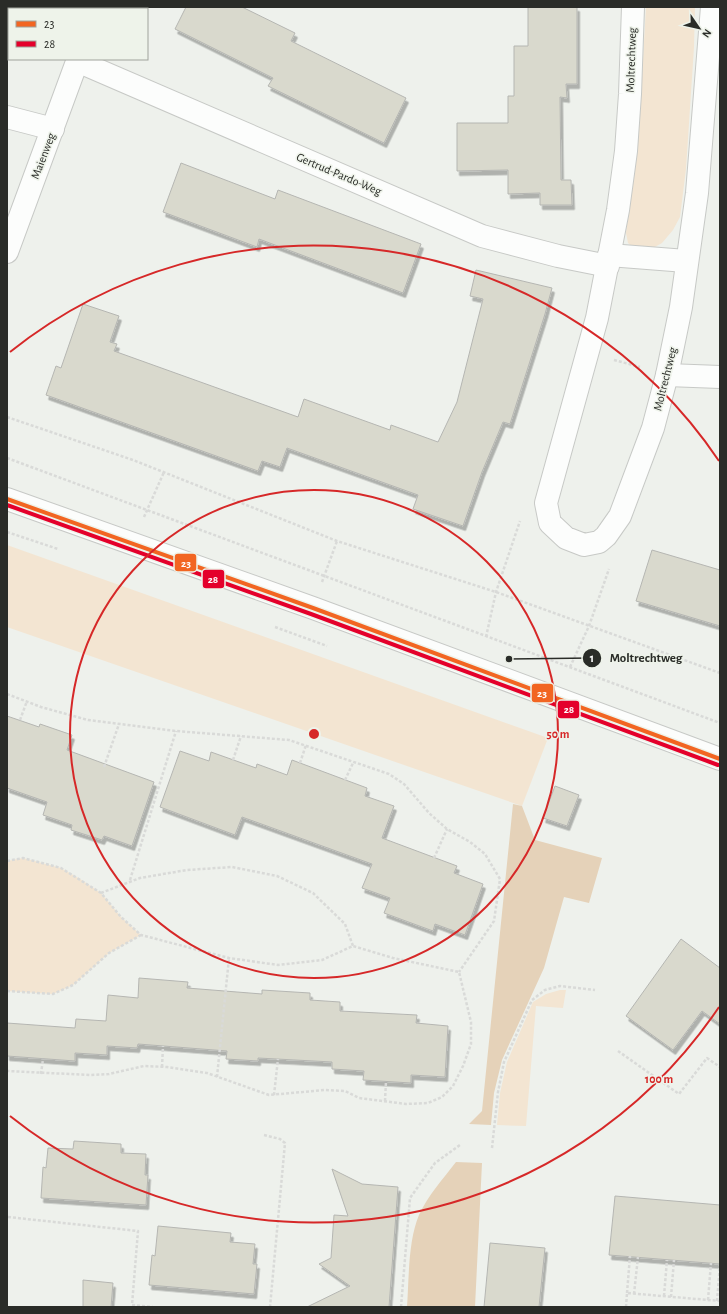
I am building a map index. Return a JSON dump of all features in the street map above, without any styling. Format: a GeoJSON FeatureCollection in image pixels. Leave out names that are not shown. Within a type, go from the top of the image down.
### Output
{"type":"FeatureCollection","features":[{"type":"Feature","properties":{"kind":"street","name":"Moltrechtweg"},"geometry":{"type":"LineString","coordinates":[[632,7],[631,86],[626,151],[618,210],[589,353],[546,503],[547,516],[554,528],[566,538],[584,545],[599,542],[606,536],[620,516],[639,471],[653,428],[667,375],[681,307],[696,193],[712,7]]}},
{"type":"Feature","properties":{"kind":"street","name":"Gertrud-Pardo-Weg"},"geometry":{"type":"LineString","coordinates":[[78,60],[482,236],[558,256],[609,260]]}},
{"type":"Feature","properties":{"kind":"street","name":"Maienweg"},"geometry":{"type":"LineString","coordinates":[[7,252],[78,60]]}},
{"type":"Feature","properties":{"kind":"street"},"geometry":{"type":"LineString","coordinates":[[7,117],[53,129]]}},
{"type":"Feature","properties":{"kind":"street"},"geometry":{"type":"LineString","coordinates":[[609,260],[686,261]]}},
{"type":"Feature","properties":{"kind":"street"},"geometry":{"type":"LineString","coordinates":[[667,375],[720,377]]}},
{"type":"Feature","properties":{"kind":"street"},"geometry":{"type":"LineString","coordinates":[[7,499],[313,608],[720,759]]}},
{"type":"Feature","properties":{"kind":"path"},"geometry":{"type":"LineString","coordinates":[[589,353],[667,375]]}},
{"type":"Feature","properties":{"kind":"path"},"geometry":{"type":"LineString","coordinates":[[7,417],[164,472],[337,541],[496,592],[720,674]]}},
{"type":"Feature","properties":{"kind":"path"},"geometry":{"type":"LineString","coordinates":[[7,458],[720,723]]}},
{"type":"Feature","properties":{"kind":"path"},"geometry":{"type":"LineString","coordinates":[[133,544],[164,472]]}},
{"type":"Feature","properties":{"kind":"path"},"geometry":{"type":"LineString","coordinates":[[475,668],[487,637],[496,592],[522,518],[548,495]]}},
{"type":"Feature","properties":{"kind":"path"},"geometry":{"type":"LineString","coordinates":[[313,608],[337,541]]}},
{"type":"Feature","properties":{"kind":"path"},"geometry":{"type":"LineString","coordinates":[[570,667],[588,626],[612,563]]}},
{"type":"Feature","properties":{"kind":"path"},"geometry":{"type":"LineString","coordinates":[[7,694],[88,720],[176,731],[289,740],[388,774],[404,784],[429,813],[447,829],[470,842],[486,854],[500,879],[494,921],[459,972],[471,1022],[470,1044],[463,1066],[453,1086],[442,1097],[428,1103],[406,1104],[359,1098],[345,1091],[325,1090],[269,1095],[207,1073],[162,1067],[144,1066],[109,1074],[90,1075],[41,1074],[7,1071]]}},
{"type":"Feature","properties":{"kind":"path"},"geometry":{"type":"LineString","coordinates":[[20,720],[27,701]]}},
{"type":"Feature","properties":{"kind":"path"},"geometry":{"type":"LineString","coordinates":[[104,767],[119,724]]}},
{"type":"Feature","properties":{"kind":"path"},"geometry":{"type":"LineString","coordinates":[[130,881],[176,731]]}},
{"type":"Feature","properties":{"kind":"path"},"geometry":{"type":"LineString","coordinates":[[233,760],[241,736]]}},
{"type":"Feature","properties":{"kind":"path"},"geometry":{"type":"LineString","coordinates":[[300,763],[306,745]]}},
{"type":"Feature","properties":{"kind":"path"},"geometry":{"type":"LineString","coordinates":[[345,780],[353,763]]}},
{"type":"Feature","properties":{"kind":"path"},"geometry":{"type":"LineString","coordinates":[[434,858],[447,829]]}},
{"type":"Feature","properties":{"kind":"path"},"geometry":{"type":"LineString","coordinates":[[7,861],[23,858],[61,868],[101,893],[121,917],[141,935],[229,958],[278,965],[322,960],[353,946],[394,958],[459,972]]}},
{"type":"Feature","properties":{"kind":"path"},"geometry":{"type":"LineString","coordinates":[[101,893],[130,881],[187,870],[232,868],[277,876],[313,893],[345,924],[353,946]]}},
{"type":"Feature","properties":{"kind":"path"},"geometry":{"type":"LineString","coordinates":[[7,991],[53,994],[73,985],[109,953],[141,935]]}},
{"type":"Feature","properties":{"kind":"path"},"geometry":{"type":"LineString","coordinates":[[217,1077],[229,958]]}},
{"type":"Feature","properties":{"kind":"path"},"geometry":{"type":"LineString","coordinates":[[492,1148],[498,1092],[504,1062],[532,1000],[545,990],[560,986],[595,990]]}},
{"type":"Feature","properties":{"kind":"path"},"geometry":{"type":"LineString","coordinates":[[162,1046],[162,1067]]}},
{"type":"Feature","properties":{"kind":"path"},"geometry":{"type":"LineString","coordinates":[[618,1051],[679,1094],[707,1058],[720,1067]]}},
{"type":"Feature","properties":{"kind":"path"},"geometry":{"type":"LineString","coordinates":[[41,1074],[43,1059]]}},
{"type":"Feature","properties":{"kind":"path"},"geometry":{"type":"LineString","coordinates":[[274,1095],[278,1059]]}},
{"type":"Feature","properties":{"kind":"path"},"geometry":{"type":"LineString","coordinates":[[384,1101],[386,1081]]}},
{"type":"Feature","properties":{"kind":"path"},"geometry":{"type":"LineString","coordinates":[[264,1136],[280,1139],[285,1143],[270,1307]]}},
{"type":"Feature","properties":{"kind":"path"},"geometry":{"type":"LineString","coordinates":[[401,1307],[410,1198],[435,1163],[460,1145]]}},
{"type":"Feature","properties":{"kind":"path"},"geometry":{"type":"LineString","coordinates":[[8,1217],[138,1231],[132,1306],[153,1307]]}},
{"type":"Feature","properties":{"kind":"path"},"geometry":{"type":"LineString","coordinates":[[626,1307],[630,1256]]}},
{"type":"Feature","properties":{"kind":"path"},"geometry":{"type":"LineString","coordinates":[[634,1294],[638,1257]]}},
{"type":"Feature","properties":{"kind":"path"},"geometry":{"type":"LineString","coordinates":[[664,1296],[667,1260]]}},
{"type":"Feature","properties":{"kind":"path"},"geometry":{"type":"LineString","coordinates":[[671,1297],[674,1260]]}},
{"type":"Feature","properties":{"kind":"path"},"geometry":{"type":"LineString","coordinates":[[708,1300],[711,1263]]}},
{"type":"Feature","properties":{"kind":"path"},"geometry":{"type":"LineString","coordinates":[[627,1293],[718,1301],[720,1265]]}},
{"type":"Feature","properties":{"kind":"shaded area"},"geometry":{"type":"Polygon","coordinates":[[[646,7],[695,7],[694,47],[686,169],[680,217],[673,230],[662,243],[653,248],[635,249],[628,243],[626,233],[640,112],[646,7]]]}},
{"type":"Feature","properties":{"kind":"shaded area"},"geometry":{"type":"Polygon","coordinates":[[[7,545],[548,738],[522,806],[7,627],[7,545]]]}},
{"type":"Feature","properties":{"kind":"shaded area"},"geometry":{"type":"Polygon","coordinates":[[[513,804],[522,806],[535,840],[602,858],[589,903],[564,897],[544,968],[502,1060],[494,1093],[491,1125],[469,1124],[482,1111],[513,804]]]}},
{"type":"Feature","properties":{"kind":"shaded area"},"geometry":{"type":"Polygon","coordinates":[[[23,858],[61,868],[80,879],[101,893],[121,917],[141,935],[109,953],[73,985],[53,994],[7,991],[7,861],[23,858]]]}},
{"type":"Feature","properties":{"kind":"shaded area"},"geometry":{"type":"Polygon","coordinates":[[[566,990],[563,1008],[536,1006],[526,1126],[497,1125],[500,1093],[507,1062],[533,1002],[546,994],[566,990]]]}},
{"type":"Feature","properties":{"kind":"shaded area"},"geometry":{"type":"Polygon","coordinates":[[[456,1162],[482,1163],[475,1307],[407,1307],[411,1248],[415,1225],[419,1215],[436,1187],[456,1162]]]}},
{"type":"Feature","properties":{"kind":"building"},"geometry":{"type":"Polygon","coordinates":[[[186,7],[242,7],[295,33],[291,41],[406,98],[384,143],[268,86],[273,78],[175,29],[186,7]]]}},
{"type":"Feature","properties":{"kind":"building"},"geometry":{"type":"Polygon","coordinates":[[[528,7],[577,7],[577,84],[566,84],[567,98],[560,97],[561,180],[571,180],[572,205],[540,205],[540,193],[508,194],[508,170],[457,171],[457,123],[508,123],[508,96],[514,96],[514,46],[528,46],[528,7]]]}},
{"type":"Feature","properties":{"kind":"building"},"geometry":{"type":"Polygon","coordinates":[[[181,163],[275,199],[278,190],[421,244],[403,293],[259,239],[257,247],[163,212],[181,163]]]}},
{"type":"Feature","properties":{"kind":"building"},"geometry":{"type":"Polygon","coordinates":[[[476,270],[552,288],[510,424],[503,422],[482,472],[463,526],[413,509],[418,495],[287,448],[280,467],[262,461],[258,471],[46,395],[56,366],[61,368],[83,304],[119,316],[110,342],[117,344],[114,351],[298,417],[304,399],[390,430],[391,425],[438,442],[457,402],[483,299],[470,296],[476,270]]]}},
{"type":"Feature","properties":{"kind":"building"},"geometry":{"type":"Polygon","coordinates":[[[652,550],[720,570],[720,626],[636,601],[652,550]]]}},
{"type":"Feature","properties":{"kind":"building"},"geometry":{"type":"Polygon","coordinates":[[[7,716],[39,727],[40,724],[72,735],[67,750],[154,782],[132,846],[104,836],[102,840],[71,830],[72,825],[43,815],[47,802],[7,788],[7,716]]]}},
{"type":"Feature","properties":{"kind":"building"},"geometry":{"type":"Polygon","coordinates":[[[180,751],[209,761],[211,752],[256,768],[257,764],[287,775],[292,760],[367,788],[365,796],[394,806],[382,838],[457,866],[454,873],[483,884],[465,935],[435,924],[433,931],[384,913],[390,898],[362,888],[372,864],[242,817],[235,835],[160,807],[180,751]]]}},
{"type":"Feature","properties":{"kind":"building"},"geometry":{"type":"Polygon","coordinates":[[[555,786],[579,795],[567,826],[543,818],[555,786]]]}},
{"type":"Feature","properties":{"kind":"building"},"geometry":{"type":"Polygon","coordinates":[[[681,939],[720,968],[720,1024],[702,1011],[673,1050],[626,1016],[681,939]]]}},
{"type":"Feature","properties":{"kind":"building"},"geometry":{"type":"Polygon","coordinates":[[[139,978],[188,982],[187,988],[262,994],[262,990],[310,993],[310,1000],[340,1002],[340,1011],[417,1015],[416,1023],[448,1026],[445,1077],[411,1075],[411,1083],[363,1080],[364,1071],[332,1069],[332,1062],[258,1058],[258,1061],[226,1059],[227,1051],[138,1044],[137,1048],[107,1046],[107,1055],[75,1053],[75,1061],[7,1056],[7,1023],[75,1028],[76,1019],[106,1021],[108,995],[138,998],[139,978]]]}},
{"type":"Feature","properties":{"kind":"building"},"geometry":{"type":"Polygon","coordinates":[[[74,1141],[121,1144],[121,1153],[146,1154],[145,1175],[148,1175],[146,1205],[41,1198],[43,1167],[46,1168],[48,1148],[73,1149],[74,1141]]]}},
{"type":"Feature","properties":{"kind":"building"},"geometry":{"type":"Polygon","coordinates":[[[332,1169],[362,1184],[398,1187],[389,1307],[307,1307],[350,1286],[319,1264],[331,1258],[334,1215],[348,1216],[332,1169]]]}},
{"type":"Feature","properties":{"kind":"building"},"geometry":{"type":"Polygon","coordinates":[[[615,1196],[720,1205],[720,1264],[609,1255],[615,1196]]]}},
{"type":"Feature","properties":{"kind":"building"},"geometry":{"type":"Polygon","coordinates":[[[158,1226],[231,1233],[230,1242],[255,1244],[253,1264],[257,1264],[254,1294],[149,1285],[152,1255],[155,1256],[158,1226]]]}},
{"type":"Feature","properties":{"kind":"building"},"geometry":{"type":"Polygon","coordinates":[[[490,1243],[545,1248],[539,1307],[484,1307],[490,1243]]]}},
{"type":"Feature","properties":{"kind":"building"},"geometry":{"type":"Polygon","coordinates":[[[83,1280],[113,1283],[111,1307],[83,1307],[83,1280]]]}},
{"type":"Feature","properties":{"kind":"transit line","name":"23"},"geometry":{"type":"LineString","coordinates":[[7,499],[313,608],[720,759]]}},
{"type":"Feature","properties":{"kind":"transit line","name":"28"},"geometry":{"type":"LineString","coordinates":[[7,505],[311,614],[718,765]]}},
{"type":"Feature","properties":{"kind":"place","name":"Moltrechtweg"},"geometry":{"type":"Point","coordinates":[509,659]}}]}
